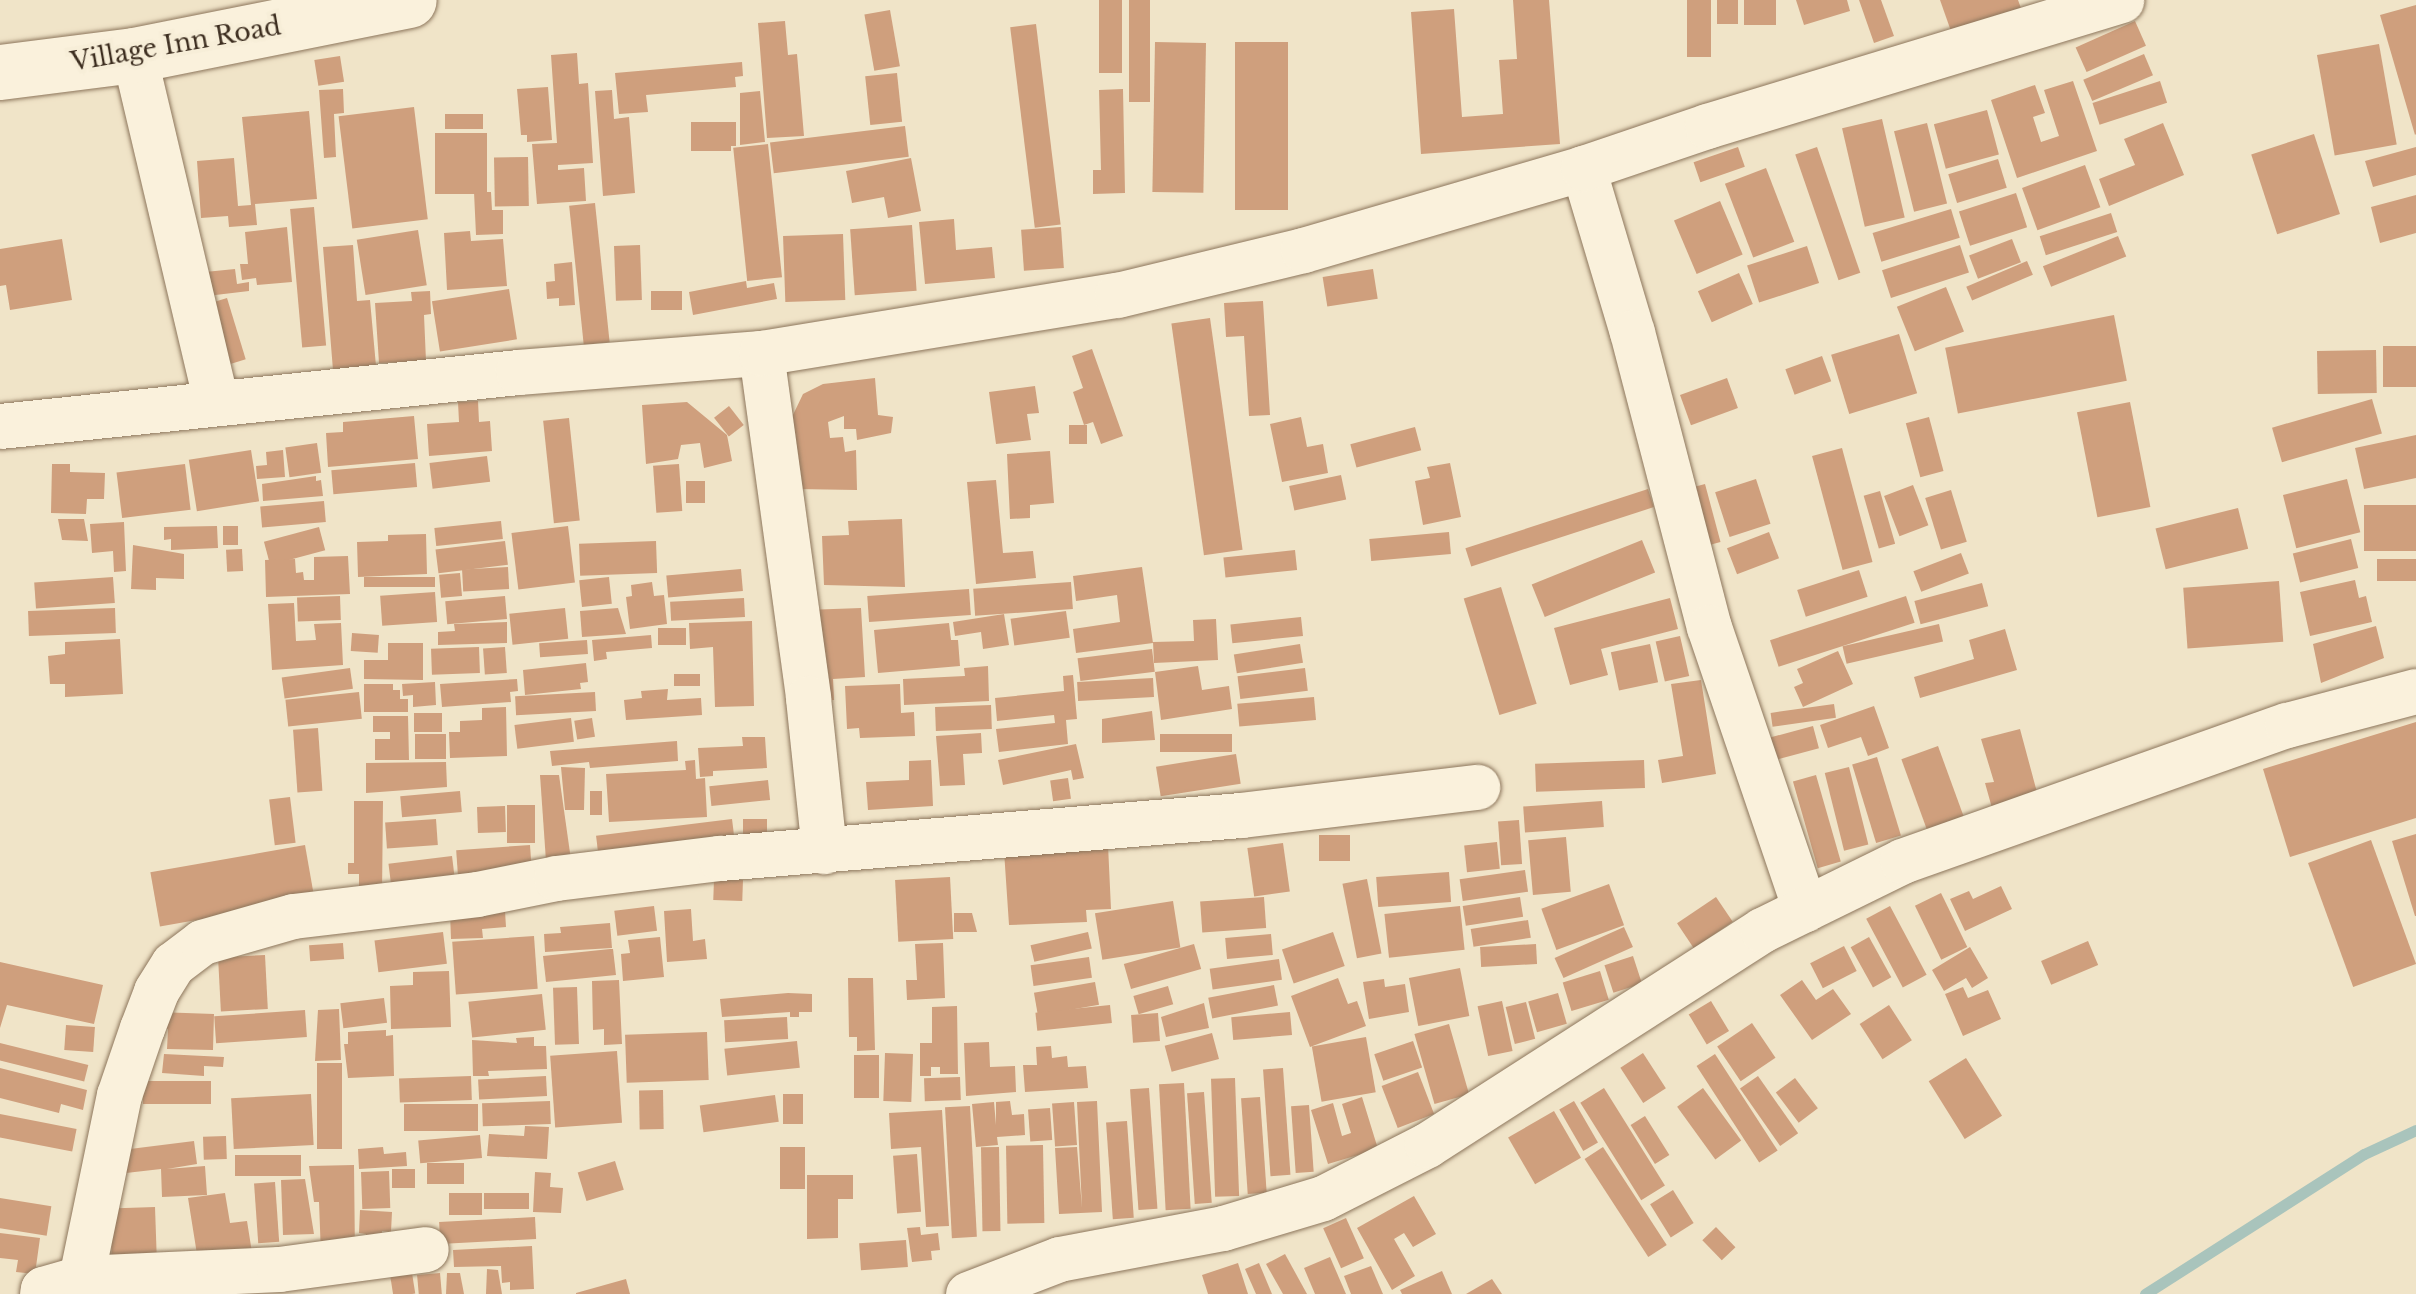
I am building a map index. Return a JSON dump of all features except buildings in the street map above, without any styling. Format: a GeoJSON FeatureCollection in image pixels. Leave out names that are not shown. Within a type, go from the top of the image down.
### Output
{"type":"FeatureCollection","features":[{"type":"Feature","properties":{"kind":"street","name":"Village Inn Road"},"geometry":{"type":"LineString","coordinates":[[0,72],[134,55],[409,0]]}},
{"type":"Feature","properties":{"kind":"street"},"geometry":{"type":"LineString","coordinates":[[0,426],[118,416],[216,401],[762,353],[1117,295],[1302,250],[1583,168],[1724,120],[2122,0]]}},
{"type":"Feature","properties":{"kind":"street"},"geometry":{"type":"LineString","coordinates":[[134,55],[216,401]]}},
{"type":"Feature","properties":{"kind":"street"},"geometry":{"type":"LineString","coordinates":[[1583,168],[1632,332],[1709,628],[1805,909]]}},
{"type":"Feature","properties":{"kind":"street"},"geometry":{"type":"LineString","coordinates":[[762,353],[808,698],[824,851]]}},
{"type":"Feature","properties":{"kind":"street"},"geometry":{"type":"LineString","coordinates":[[968,1294],[1059,1259],[1223,1228],[1285,1211],[1348,1187],[1427,1145],[1721,956],[1902,861],[2196,755],[2287,725],[2416,691]]}},
{"type":"Feature","properties":{"kind":"street"},"geometry":{"type":"LineString","coordinates":[[426,1249],[280,1269],[62,1286],[142,1028],[156,991],[173,964],[202,942],[293,916],[477,894],[556,878],[1241,816],[1477,787]]}},
{"type":"Feature","properties":{"kind":"waterway"},"geometry":{"type":"LineString","coordinates":[[2145,1294],[2364,1154],[2416,1130]]}}]}
